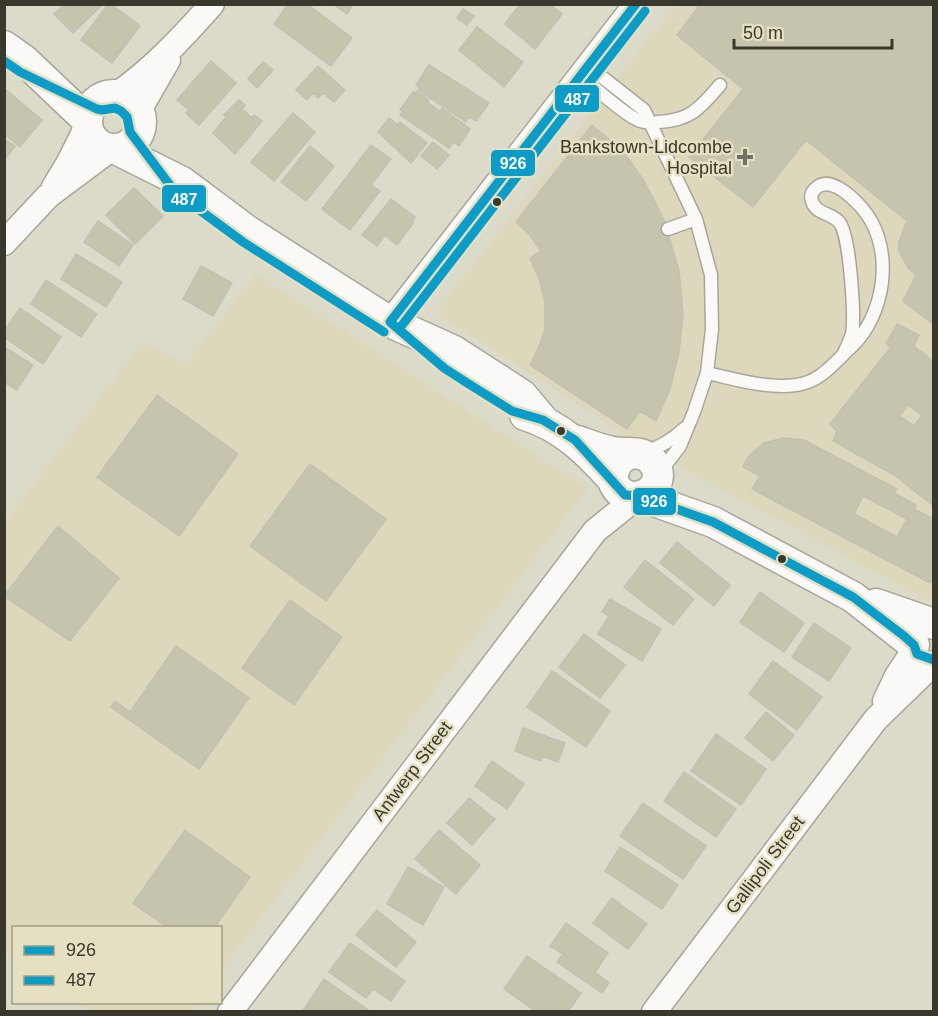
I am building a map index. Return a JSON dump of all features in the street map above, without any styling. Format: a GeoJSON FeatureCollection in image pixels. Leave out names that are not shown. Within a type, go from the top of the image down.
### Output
{"type":"FeatureCollection","features":[{"type":"Feature","properties":{"kind":"street"},"geometry":{"type":"LineString","coordinates":[[48,196],[68,164],[112,113],[129,86],[186,33],[212,4]]}},
{"type":"Feature","properties":{"kind":"street"},"geometry":{"type":"LineString","coordinates":[[390,322],[636,4]]}},
{"type":"Feature","properties":{"kind":"street"},"geometry":{"type":"LineString","coordinates":[[4,243],[48,196],[113,149],[132,142],[138,134],[112,113],[15,53]]}},
{"type":"Feature","properties":{"kind":"street"},"geometry":{"type":"LineString","coordinates":[[112,113],[182,182],[249,232],[390,322],[454,351],[522,395],[543,420],[575,440],[613,452],[636,476],[713,522],[853,597],[927,645]]}},
{"type":"Feature","properties":{"kind":"street"},"geometry":{"type":"LineString","coordinates":[[113,149],[182,182]]}},
{"type":"Feature","properties":{"kind":"street","name":"Antwerp Street"},"geometry":{"type":"LineString","coordinates":[[230,1011],[636,476]]}},
{"type":"Feature","properties":{"kind":"street","name":"Gallipoli Street"},"geometry":{"type":"LineString","coordinates":[[654,1011],[876,719],[897,676],[927,645]]}},
{"type":"Feature","properties":{"kind":"lane"},"geometry":{"type":"LineString","coordinates":[[584,71],[644,110],[696,219],[711,275],[712,329],[706,373],[694,412],[675,454],[668,463],[636,476]]}},
{"type":"Feature","properties":{"kind":"lane"},"geometry":{"type":"LineString","coordinates":[[650,123],[670,122],[689,117],[703,106],[720,85]]}},
{"type":"Feature","properties":{"kind":"lane"},"geometry":{"type":"LineString","coordinates":[[706,373],[768,385],[797,385],[816,379],[843,355],[859,340],[870,320],[881,290],[884,267],[878,235],[872,220],[852,197],[828,184],[819,185],[813,191],[811,198],[813,205],[822,213],[834,217],[844,229],[854,315],[852,335],[843,355]]}},
{"type":"Feature","properties":{"kind":"lane"},"geometry":{"type":"LineString","coordinates":[[668,229],[696,219]]}},
{"type":"Feature","properties":{"kind":"lane"},"geometry":{"type":"LineString","coordinates":[[636,476],[654,449],[673,439],[686,427]]}},
{"type":"Feature","properties":{"kind":"shaded area","name":"Bankstown-Lidcombe Hospital"},"geometry":{"type":"Polygon","coordinates":[[[675,5],[933,5],[933,600],[929,601],[645,448],[440,316],[438,310],[675,5]]]}},
{"type":"Feature","properties":{"kind":"shaded area"},"geometry":{"type":"Polygon","coordinates":[[[256,274],[588,488],[222,970],[222,926],[12,926],[12,956],[5,951],[4,523],[142,342],[185,364],[256,274]]]}},
{"type":"Feature","properties":{"kind":"shaded area"},"geometry":{"type":"Polygon","coordinates":[[[79,1004],[196,1004],[190,1012],[90,1011],[79,1004]]]}},
{"type":"Feature","properties":{"kind":"building"},"geometry":{"type":"Polygon","coordinates":[[[65,4],[103,4],[73,33],[54,14],[65,4]]]}},
{"type":"Feature","properties":{"kind":"building"},"geometry":{"type":"Polygon","coordinates":[[[108,4],[140,26],[112,63],[81,40],[108,4]]]}},
{"type":"Feature","properties":{"kind":"building"},"geometry":{"type":"Polygon","coordinates":[[[288,4],[307,4],[352,38],[331,66],[274,24],[288,4]]]}},
{"type":"Feature","properties":{"kind":"building"},"geometry":{"type":"Polygon","coordinates":[[[333,4],[353,4],[347,14],[333,4]]]}},
{"type":"Feature","properties":{"kind":"building"},"geometry":{"type":"Polygon","coordinates":[[[520,4],[550,4],[562,14],[535,49],[505,24],[520,4]]]}},
{"type":"Feature","properties":{"kind":"building"},"geometry":{"type":"Polygon","coordinates":[[[700,4],[934,4],[934,325],[903,301],[916,275],[908,268],[899,251],[899,242],[907,221],[806,140],[753,207],[689,157],[743,89],[677,35],[700,4]]]}},
{"type":"Feature","properties":{"kind":"building"},"geometry":{"type":"Polygon","coordinates":[[[463,9],[474,16],[467,25],[457,18],[463,9]]]}},
{"type":"Feature","properties":{"kind":"building"},"geometry":{"type":"Polygon","coordinates":[[[477,27],[523,62],[504,87],[459,50],[477,27]]]}},
{"type":"Feature","properties":{"kind":"building"},"geometry":{"type":"Polygon","coordinates":[[[211,61],[236,83],[199,125],[186,113],[189,110],[177,100],[211,61]]]}},
{"type":"Feature","properties":{"kind":"building"},"geometry":{"type":"Polygon","coordinates":[[[263,62],[273,70],[257,88],[248,79],[263,62]]]}},
{"type":"Feature","properties":{"kind":"building"},"geometry":{"type":"Polygon","coordinates":[[[429,65],[489,103],[476,121],[469,117],[466,122],[418,90],[420,88],[416,85],[429,65]]]}},
{"type":"Feature","properties":{"kind":"building"},"geometry":{"type":"Polygon","coordinates":[[[318,66],[345,90],[334,102],[323,93],[318,98],[313,93],[307,100],[296,90],[318,66]]]}},
{"type":"Feature","properties":{"kind":"building"},"geometry":{"type":"Polygon","coordinates":[[[5,89],[42,120],[20,147],[4,134],[5,89]]]}},
{"type":"Feature","properties":{"kind":"building"},"geometry":{"type":"Polygon","coordinates":[[[416,91],[429,100],[427,102],[440,111],[442,108],[470,129],[459,146],[454,142],[449,148],[400,115],[403,111],[400,110],[416,91]]]}},
{"type":"Feature","properties":{"kind":"building"},"geometry":{"type":"Polygon","coordinates":[[[239,100],[245,105],[242,109],[252,118],[254,115],[262,121],[235,154],[213,133],[226,117],[224,115],[239,100]]]}},
{"type":"Feature","properties":{"kind":"building"},"geometry":{"type":"Polygon","coordinates":[[[293,113],[315,132],[274,181],[251,162],[293,113]]]}},
{"type":"Feature","properties":{"kind":"building"},"geometry":{"type":"Polygon","coordinates":[[[389,118],[398,125],[400,122],[427,143],[411,163],[378,132],[389,118]]]}},
{"type":"Feature","properties":{"kind":"building"},"geometry":{"type":"Polygon","coordinates":[[[592,125],[623,151],[644,181],[664,220],[679,271],[683,315],[679,352],[670,389],[656,421],[640,411],[627,429],[530,365],[545,330],[545,302],[539,278],[530,258],[541,251],[530,235],[516,222],[592,125]]]}},
{"type":"Feature","properties":{"kind":"building"},"geometry":{"type":"Polygon","coordinates":[[[4,139],[15,146],[4,161],[4,139]]]}},
{"type":"Feature","properties":{"kind":"building"},"geometry":{"type":"Polygon","coordinates":[[[433,142],[449,155],[437,169],[421,156],[433,142]]]}},
{"type":"Feature","properties":{"kind":"building"},"geometry":{"type":"Polygon","coordinates":[[[371,145],[391,159],[371,185],[380,191],[350,230],[322,209],[371,145]]]}},
{"type":"Feature","properties":{"kind":"building"},"geometry":{"type":"Polygon","coordinates":[[[310,146],[334,166],[306,201],[281,182],[310,146]]]}},
{"type":"Feature","properties":{"kind":"building"},"geometry":{"type":"Polygon","coordinates":[[[134,188],[163,216],[135,244],[106,215],[134,188]]]}},
{"type":"Feature","properties":{"kind":"building"},"geometry":{"type":"Polygon","coordinates":[[[391,199],[415,217],[397,245],[385,235],[377,246],[362,235],[391,199]]]}},
{"type":"Feature","properties":{"kind":"building"},"geometry":{"type":"Polygon","coordinates":[[[98,221],[133,245],[119,266],[84,242],[98,221]]]}},
{"type":"Feature","properties":{"kind":"building"},"geometry":{"type":"Polygon","coordinates":[[[76,254],[122,282],[106,307],[61,279],[76,254]]]}},
{"type":"Feature","properties":{"kind":"building"},"geometry":{"type":"Polygon","coordinates":[[[201,266],[232,283],[213,316],[183,299],[201,266]]]}},
{"type":"Feature","properties":{"kind":"building"},"geometry":{"type":"Polygon","coordinates":[[[46,280],[97,314],[81,337],[31,304],[46,280]]]}},
{"type":"Feature","properties":{"kind":"building"},"geometry":{"type":"Polygon","coordinates":[[[20,308],[61,337],[43,364],[4,337],[4,331],[20,308]]]}},
{"type":"Feature","properties":{"kind":"building"},"geometry":{"type":"Polygon","coordinates":[[[897,324],[919,335],[914,346],[934,362],[934,506],[894,475],[833,441],[837,431],[830,424],[891,347],[886,344],[897,324]],[[908,405],[900,416],[914,426],[922,415],[908,405]]]}},
{"type":"Feature","properties":{"kind":"building"},"geometry":{"type":"Polygon","coordinates":[[[4,347],[33,365],[17,390],[4,382],[4,347]]]}},
{"type":"Feature","properties":{"kind":"building"},"geometry":{"type":"Polygon","coordinates":[[[157,395],[238,454],[179,536],[97,477],[157,395]]]}},
{"type":"Feature","properties":{"kind":"building"},"geometry":{"type":"Polygon","coordinates":[[[783,438],[804,440],[897,489],[894,493],[916,505],[914,509],[934,519],[934,577],[930,583],[752,489],[760,476],[743,467],[748,457],[764,443],[783,438]],[[863,496],[854,514],[897,537],[907,519],[863,496]]]}},
{"type":"Feature","properties":{"kind":"building"},"geometry":{"type":"Polygon","coordinates":[[[310,464],[386,519],[326,601],[250,546],[310,464]]]}},
{"type":"Feature","properties":{"kind":"building"},"geometry":{"type":"Polygon","coordinates":[[[58,526],[119,578],[70,641],[4,596],[58,526]]]}},
{"type":"Feature","properties":{"kind":"building"},"geometry":{"type":"Polygon","coordinates":[[[677,542],[730,585],[714,606],[660,563],[677,542]]]}},
{"type":"Feature","properties":{"kind":"building"},"geometry":{"type":"Polygon","coordinates":[[[645,560],[694,599],[673,625],[624,587],[645,560]]]}},
{"type":"Feature","properties":{"kind":"building"},"geometry":{"type":"Polygon","coordinates":[[[760,592],[804,623],[784,652],[740,622],[760,592]]]}},
{"type":"Feature","properties":{"kind":"building"},"geometry":{"type":"Polygon","coordinates":[[[610,599],[661,629],[642,661],[598,634],[609,616],[602,612],[610,599]]]}},
{"type":"Feature","properties":{"kind":"building"},"geometry":{"type":"Polygon","coordinates":[[[290,600],[342,637],[294,705],[242,668],[290,600]]]}},
{"type":"Feature","properties":{"kind":"building"},"geometry":{"type":"Polygon","coordinates":[[[814,623],[851,648],[829,681],[792,657],[814,623]]]}},
{"type":"Feature","properties":{"kind":"building"},"geometry":{"type":"Polygon","coordinates":[[[584,634],[625,665],[600,698],[559,667],[584,634]]]}},
{"type":"Feature","properties":{"kind":"building"},"geometry":{"type":"Polygon","coordinates":[[[176,646],[249,698],[199,769],[111,707],[115,701],[130,712],[176,646]]]}},
{"type":"Feature","properties":{"kind":"building"},"geometry":{"type":"Polygon","coordinates":[[[773,661],[822,697],[797,730],[749,694],[773,661]]]}},
{"type":"Feature","properties":{"kind":"building"},"geometry":{"type":"Polygon","coordinates":[[[552,671],[610,711],[586,747],[527,707],[552,671]]]}},
{"type":"Feature","properties":{"kind":"building"},"geometry":{"type":"Polygon","coordinates":[[[766,712],[794,735],[773,761],[745,738],[766,712]]]}},
{"type":"Feature","properties":{"kind":"building"},"geometry":{"type":"Polygon","coordinates":[[[523,728],[565,743],[558,762],[542,756],[541,761],[515,751],[523,728]]]}},
{"type":"Feature","properties":{"kind":"building"},"geometry":{"type":"Polygon","coordinates":[[[716,734],[766,769],[741,805],[691,771],[716,734]]]}},
{"type":"Feature","properties":{"kind":"building"},"geometry":{"type":"Polygon","coordinates":[[[492,761],[524,784],[507,809],[475,786],[492,761]]]}},
{"type":"Feature","properties":{"kind":"building"},"geometry":{"type":"Polygon","coordinates":[[[684,772],[736,809],[716,837],[664,801],[684,772]]]}},
{"type":"Feature","properties":{"kind":"building"},"geometry":{"type":"Polygon","coordinates":[[[469,798],[495,819],[472,845],[447,823],[469,798]]]}},
{"type":"Feature","properties":{"kind":"building"},"geometry":{"type":"Polygon","coordinates":[[[643,803],[706,846],[683,879],[620,836],[643,803]]]}},
{"type":"Feature","properties":{"kind":"building"},"geometry":{"type":"Polygon","coordinates":[[[185,830],[250,877],[215,926],[165,926],[133,903],[185,830]]]}},
{"type":"Feature","properties":{"kind":"building"},"geometry":{"type":"Polygon","coordinates":[[[439,830],[480,865],[456,894],[415,859],[439,830]]]}},
{"type":"Feature","properties":{"kind":"building"},"geometry":{"type":"Polygon","coordinates":[[[620,847],[678,885],[662,909],[605,871],[620,847]]]}},
{"type":"Feature","properties":{"kind":"building"},"geometry":{"type":"Polygon","coordinates":[[[408,867],[444,887],[423,925],[387,904],[408,867]]]}},
{"type":"Feature","properties":{"kind":"building"},"geometry":{"type":"Polygon","coordinates":[[[612,898],[647,924],[628,949],[593,923],[612,898]]]}},
{"type":"Feature","properties":{"kind":"building"},"geometry":{"type":"Polygon","coordinates":[[[377,910],[416,942],[396,967],[356,935],[377,910]]]}},
{"type":"Feature","properties":{"kind":"building"},"geometry":{"type":"Polygon","coordinates":[[[566,923],[608,953],[595,972],[609,983],[602,993],[557,962],[563,954],[550,946],[566,923]]]}},
{"type":"Feature","properties":{"kind":"building"},"geometry":{"type":"Polygon","coordinates":[[[350,943],[405,981],[391,1001],[373,989],[366,998],[329,972],[350,943]]]}},
{"type":"Feature","properties":{"kind":"building"},"geometry":{"type":"Polygon","coordinates":[[[527,956],[581,993],[568,1012],[537,1012],[504,989],[527,956]]]}},
{"type":"Feature","properties":{"kind":"building"},"geometry":{"type":"Polygon","coordinates":[[[324,979],[371,1012],[302,1012],[324,979]]]}},
{"type":"Feature","properties":{"kind":"transit line","name":"926"},"geometry":{"type":"LineString","coordinates":[[390,322],[636,4]]}},
{"type":"Feature","properties":{"kind":"transit line","name":"487"},"geometry":{"type":"LineString","coordinates":[[399,329],[645,11]]}},
{"type":"Feature","properties":{"kind":"transit line","name":"487"},"geometry":{"type":"LineString","coordinates":[[4,61],[20,72],[97,109],[115,108],[121,111],[127,117],[130,132],[175,192],[243,242],[384,332]]}},
{"type":"Feature","properties":{"kind":"transit line","name":"926"},"geometry":{"type":"LineString","coordinates":[[390,322],[444,368],[464,381],[512,411],[543,420],[575,440],[625,495],[640,496],[713,522],[853,597],[904,636],[914,645],[917,654],[934,660]]}},
{"type":"Feature","properties":{"kind":"place","name":"Bankstown-Lidcombe Hospital"},"geometry":{"type":"Point","coordinates":[745,157]}}]}
